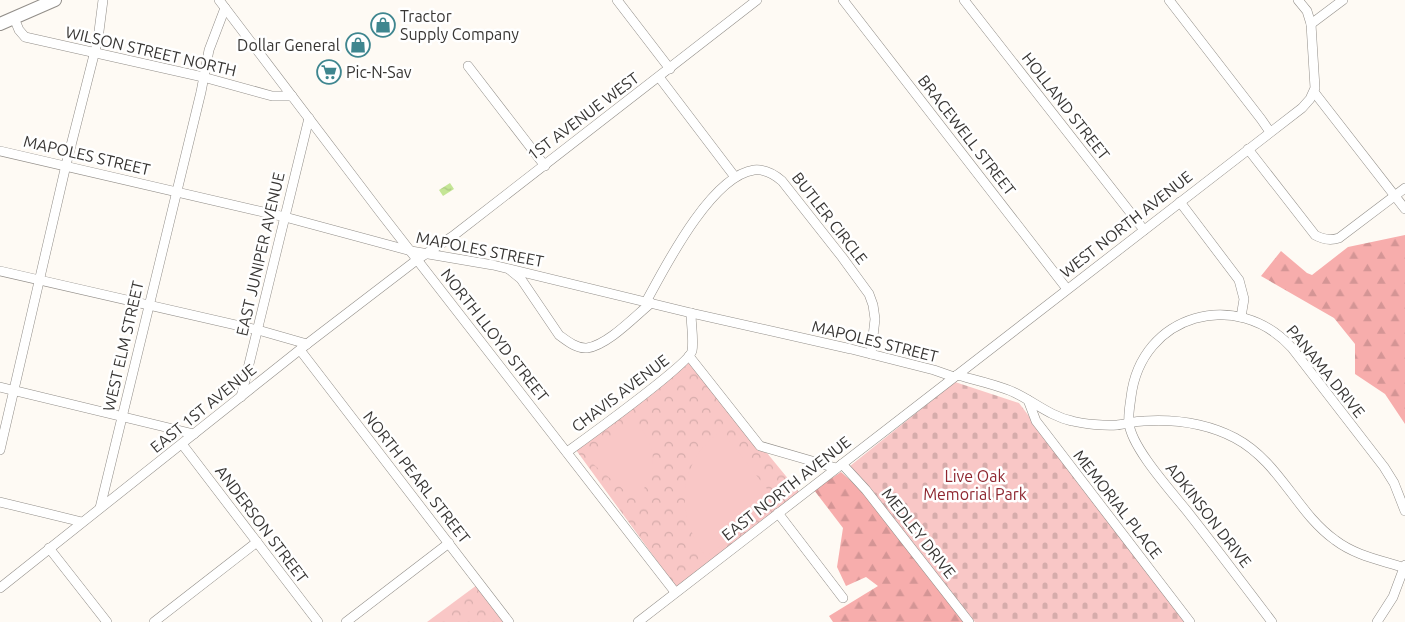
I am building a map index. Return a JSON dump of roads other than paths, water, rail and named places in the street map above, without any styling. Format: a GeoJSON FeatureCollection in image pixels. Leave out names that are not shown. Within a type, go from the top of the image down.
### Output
{"type":"FeatureCollection","features":[{"type":"Feature","properties":{"kind":"main road"},"geometry":{"type":"LineString","coordinates":[[0,24],[55,0]]}},
{"type":"Feature","properties":{"kind":"street"},"geometry":{"type":"LineString","coordinates":[[0,450],[66,165],[98,39],[103,0]]}},
{"type":"Feature","properties":{"kind":"street","name":"NORTH LLOYD STREET"},"geometry":{"type":"LineString","coordinates":[[219,0],[675,592]]}},
{"type":"Feature","properties":{"kind":"street"},"geometry":{"type":"LineString","coordinates":[[617,0],[670,69]]}},
{"type":"Feature","properties":{"kind":"street","name":"1ST AVENUE WEST"},"geometry":{"type":"LineString","coordinates":[[426,254],[453,236],[545,166],[757,0]]}},
{"type":"Feature","properties":{"kind":"street","name":"BRACEWELL STREET"},"geometry":{"type":"LineString","coordinates":[[843,0],[1067,289]]}},
{"type":"Feature","properties":{"kind":"street","name":"HOLLAND STREET"},"geometry":{"type":"LineString","coordinates":[[964,0],[1144,230]]}},
{"type":"Feature","properties":{"kind":"street"},"geometry":{"type":"LineString","coordinates":[[1169,0],[1270,132]]}},
{"type":"Feature","properties":{"kind":"street"},"geometry":{"type":"LineString","coordinates":[[1298,0],[1306,11],[1311,24],[1314,92],[1405,209]]}},
{"type":"Feature","properties":{"kind":"street"},"geometry":{"type":"LineString","coordinates":[[1311,24],[1343,0]]}},
{"type":"Feature","properties":{"kind":"street","name":"WEST ELM STREET"},"geometry":{"type":"LineString","coordinates":[[100,508],[201,92],[208,50],[226,8]]}},
{"type":"Feature","properties":{"kind":"street","name":"WILSON STREET NORTH"},"geometry":{"type":"LineString","coordinates":[[14,18],[25,37],[203,77],[272,96],[292,96]]}},
{"type":"Feature","properties":{"kind":"street"},"geometry":{"type":"LineString","coordinates":[[468,66],[545,166]]}},
{"type":"Feature","properties":{"kind":"street"},"geometry":{"type":"LineString","coordinates":[[659,77],[735,177]]}},
{"type":"Feature","properties":{"kind":"street","name":"WEST NORTH AVENUE"},"geometry":{"type":"LineString","coordinates":[[955,376],[1302,108],[1314,92]]}},
{"type":"Feature","properties":{"kind":"street","name":"EAST JUNIPER AVENUE"},"geometry":{"type":"LineString","coordinates":[[241,397],[309,118]]}},
{"type":"Feature","properties":{"kind":"street"},"geometry":{"type":"LineString","coordinates":[[1248,149],[1320,238],[1330,240],[1339,238],[1405,188]]}},
{"type":"Feature","properties":{"kind":"street","name":"MAPOLES STREET"},"geometry":{"type":"LineString","coordinates":[[0,151],[285,217],[411,251],[508,268],[691,313],[872,354],[1010,391],[1048,412],[1072,421],[1112,425],[1142,421],[1185,421],[1214,428],[1254,451],[1269,465],[1322,529],[1334,540],[1360,554],[1405,567]]}},
{"type":"Feature","properties":{"kind":"street","name":"BUTLER CIRCLE"},"geometry":{"type":"LineString","coordinates":[[649,303],[668,261],[706,204],[735,177],[754,170],[774,174],[795,196],[869,294],[873,304],[875,326],[872,354]]}},
{"type":"Feature","properties":{"kind":"street"},"geometry":{"type":"LineString","coordinates":[[1180,202],[1239,280],[1244,299],[1241,317]]}},
{"type":"Feature","properties":{"kind":"street","name":"EAST 1ST AVENUE"},"geometry":{"type":"LineString","coordinates":[[0,588],[303,347],[426,254]]}},
{"type":"Feature","properties":{"kind":"street"},"geometry":{"type":"LineString","coordinates":[[508,268],[524,284],[559,335],[575,346],[587,348],[603,341],[649,303]]}},
{"type":"Feature","properties":{"kind":"street"},"geometry":{"type":"LineString","coordinates":[[0,271],[258,330],[303,347]]}},
{"type":"Feature","properties":{"kind":"street"},"geometry":{"type":"LineString","coordinates":[[691,313],[692,352],[689,356],[760,446],[839,466]]}},
{"type":"Feature","properties":{"kind":"street","name":"PANAMA DRIVE"},"geometry":{"type":"LineString","coordinates":[[1129,423],[1132,388],[1136,375],[1146,354],[1158,340],[1171,329],[1198,318],[1222,314],[1241,317],[1266,326],[1281,336],[1292,348],[1391,478],[1405,511]]}},
{"type":"Feature","properties":{"kind":"street","name":"NORTH PEARL STREET"},"geometry":{"type":"LineString","coordinates":[[303,347],[509,622]]}},
{"type":"Feature","properties":{"kind":"street","name":"CHAVIS AVENUE"},"geometry":{"type":"LineString","coordinates":[[567,452],[671,373],[689,356]]}},
{"type":"Feature","properties":{"kind":"street","name":"EAST NORTH AVENUE"},"geometry":{"type":"LineString","coordinates":[[638,622],[955,376]]}},
{"type":"Feature","properties":{"kind":"street"},"geometry":{"type":"LineString","coordinates":[[0,387],[194,434]]}},
{"type":"Feature","properties":{"kind":"street","name":"MEMORIAL PLACE"},"geometry":{"type":"LineString","coordinates":[[1028,400],[1036,421],[1190,622]]}},
{"type":"Feature","properties":{"kind":"street","name":"ADKINSON DRIVE"},"geometry":{"type":"LineString","coordinates":[[1129,423],[1132,435],[1151,464],[1272,622]]}},
{"type":"Feature","properties":{"kind":"street","name":"ANDERSON STREET"},"geometry":{"type":"LineString","coordinates":[[182,444],[318,622]]}},
{"type":"Feature","properties":{"kind":"street","name":"MEDLEY DRIVE"},"geometry":{"type":"LineString","coordinates":[[839,466],[872,497],[969,622]]}},
{"type":"Feature","properties":{"kind":"street"},"geometry":{"type":"LineString","coordinates":[[0,502],[82,522]]}},
{"type":"Feature","properties":{"kind":"street"},"geometry":{"type":"LineString","coordinates":[[778,514],[843,598]]}},
{"type":"Feature","properties":{"kind":"street"},"geometry":{"type":"LineString","coordinates":[[154,622],[257,542]]}},
{"type":"Feature","properties":{"kind":"street"},"geometry":{"type":"LineString","coordinates":[[346,622],[449,543]]}},
{"type":"Feature","properties":{"kind":"street"},"geometry":{"type":"LineString","coordinates":[[49,548],[107,622]]}},
{"type":"Feature","properties":{"kind":"street"},"geometry":{"type":"LineString","coordinates":[[1377,622],[1394,597],[1405,567]]}},
{"type":"Feature","properties":{"kind":"water"},"geometry":{"type":"Polygon","coordinates":[[[450,183],[454,189],[443,196],[439,190],[450,183]]]}},
{"type":"Feature","properties":{"kind":"place","name":"Tractor Supply Company"},"geometry":{"type":"Point","coordinates":[383,25]}},
{"type":"Feature","properties":{"kind":"place","name":"Dollar General"},"geometry":{"type":"Point","coordinates":[358,45]}},
{"type":"Feature","properties":{"kind":"place","name":"Pic-N-Sav"},"geometry":{"type":"Point","coordinates":[329,72]}},
{"type":"Feature","properties":{"kind":"park label","name":"Live Oak Memorial Park"},"geometry":{"type":"Point","coordinates":[975,485]}}]}
